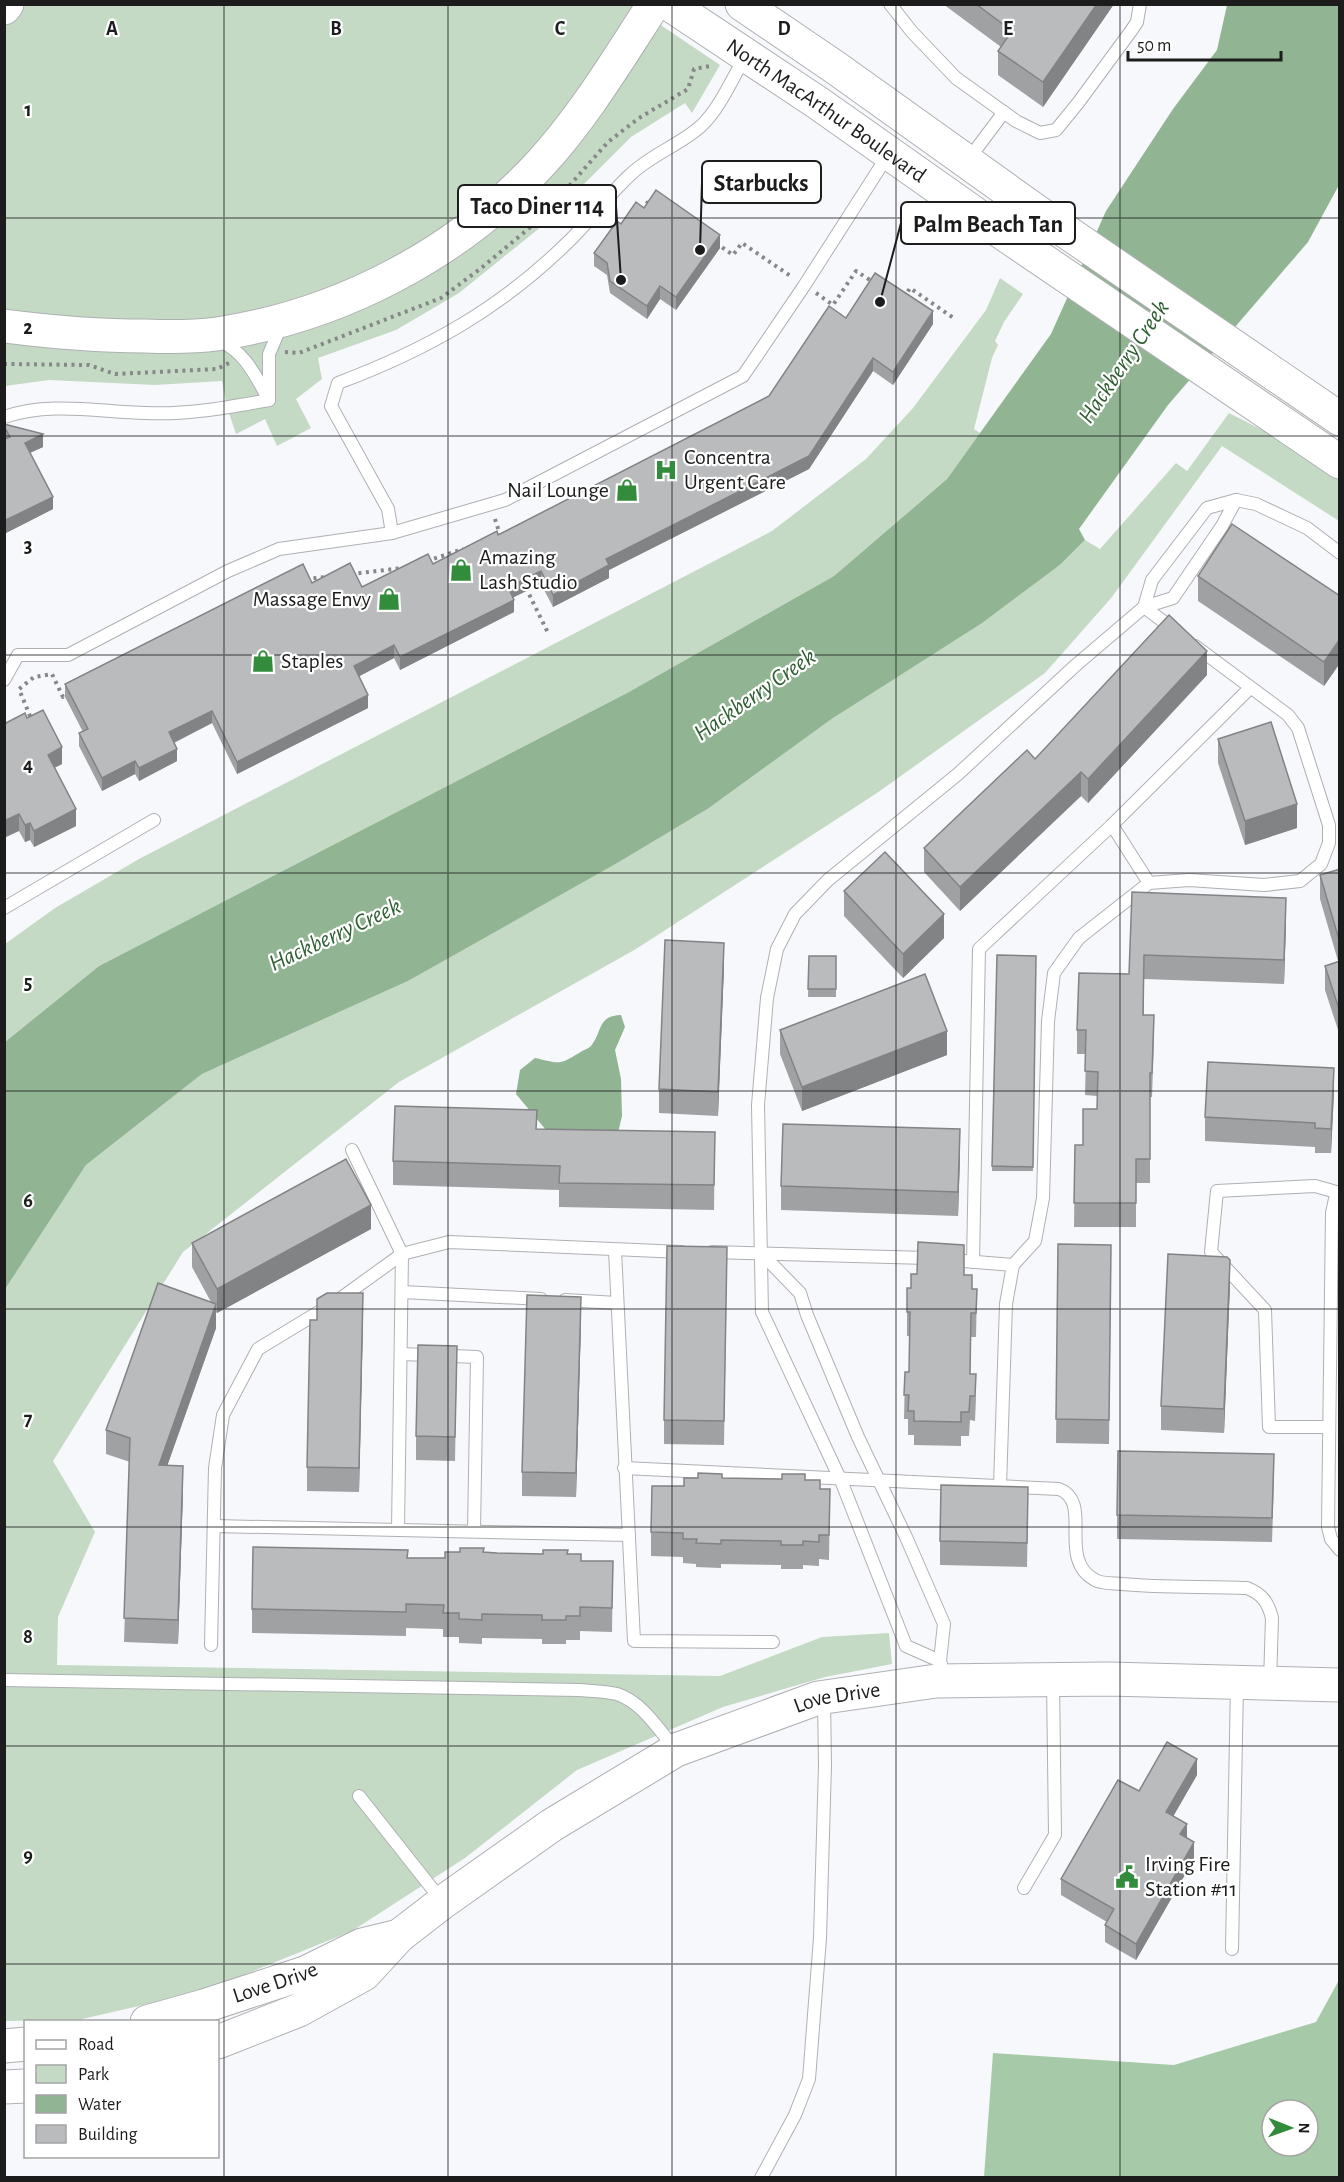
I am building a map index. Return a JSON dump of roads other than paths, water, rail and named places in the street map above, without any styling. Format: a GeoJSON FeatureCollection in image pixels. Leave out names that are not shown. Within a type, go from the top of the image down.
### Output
{"type":"FeatureCollection","features":[{"type":"Feature","properties":{"kind":"main road"},"geometry":{"type":"LineString","coordinates":[[4,326],[102,336],[170,337],[216,334],[285,319],[343,299],[420,261],[499,204],[540,165],[567,133],[654,4]]}},
{"type":"Feature","properties":{"kind":"main road","name":"North MacArthur Boulevard"},"geometry":{"type":"LineString","coordinates":[[669,4],[739,67],[889,153],[1340,462]]}},
{"type":"Feature","properties":{"kind":"main road","name":"North MacArthur Boulevard"},"geometry":{"type":"LineString","coordinates":[[742,4],[1036,211],[1340,419]]}},
{"type":"Feature","properties":{"kind":"main road"},"geometry":{"type":"LineString","coordinates":[[770,4],[836,68]]}},
{"type":"Feature","properties":{"kind":"main road"},"geometry":{"type":"LineString","coordinates":[[739,67],[770,59],[796,68],[871,118],[956,164],[967,161]]}},
{"type":"Feature","properties":{"kind":"main road","name":"Love Drive"},"geometry":{"type":"LineString","coordinates":[[219,2042],[299,2010],[364,1974],[399,1936],[443,1902],[552,1825],[676,1750],[824,1698],[943,1671],[1053,1680],[1109,1679],[1340,1685]]}},
{"type":"Feature","properties":{"kind":"main road","name":"Love Drive"},"geometry":{"type":"LineString","coordinates":[[154,2020],[305,1972],[362,1945],[399,1936]]}},
{"type":"Feature","properties":{"kind":"main road"},"geometry":{"type":"LineString","coordinates":[[4,2046],[24,2044]]}},
{"type":"Feature","properties":{"kind":"main road"},"geometry":{"type":"LineString","coordinates":[[4,2087],[24,2086]]}},
{"type":"Feature","properties":{"kind":"lane"},"geometry":{"type":"LineString","coordinates":[[890,4],[912,32],[956,78],[1004,112],[1040,133],[1056,130],[1078,104],[1137,22],[1140,4]]}},
{"type":"Feature","properties":{"kind":"lane"},"geometry":{"type":"LineString","coordinates":[[392,533],[388,509],[331,406],[338,383],[429,344],[474,318],[519,286],[569,242],[631,174],[701,126],[717,105],[739,67]]}},
{"type":"Feature","properties":{"kind":"lane"},"geometry":{"type":"LineString","coordinates":[[967,161],[1004,112]]}},
{"type":"Feature","properties":{"kind":"lane"},"geometry":{"type":"LineString","coordinates":[[4,680],[18,656],[68,655],[228,571],[279,549],[392,533],[505,500],[743,376],[889,153]]}},
{"type":"Feature","properties":{"kind":"lane"},"geometry":{"type":"LineString","coordinates":[[269,400],[271,350],[276,334],[285,319]]}},
{"type":"Feature","properties":{"kind":"lane"},"geometry":{"type":"LineString","coordinates":[[203,335],[229,345],[241,355],[269,400]]}},
{"type":"Feature","properties":{"kind":"lane"},"geometry":{"type":"LineString","coordinates":[[4,417],[22,411],[55,408],[148,414],[209,410],[269,400]]}},
{"type":"Feature","properties":{"kind":"lane"},"geometry":{"type":"LineString","coordinates":[[1144,606],[1152,580],[1207,508],[1236,500],[1256,504],[1307,528],[1340,553]]}},
{"type":"Feature","properties":{"kind":"lane"},"geometry":{"type":"LineString","coordinates":[[943,1671],[906,1646],[840,1479],[762,1312],[758,1105],[767,998],[777,949],[795,914],[828,880],[958,774],[1144,606],[1173,598],[1222,526],[1236,500]]}},
{"type":"Feature","properties":{"kind":"lane"},"geometry":{"type":"LineString","coordinates":[[1000,1486],[1006,1304],[1013,1265],[1035,1241],[1043,1198],[1048,1022],[1054,973],[1079,938],[1149,883],[1189,880],[1264,885],[1300,881],[1321,864],[1329,843],[1329,825],[1298,728],[1288,715],[1144,606]]}},
{"type":"Feature","properties":{"kind":"lane"},"geometry":{"type":"LineString","coordinates":[[973,1262],[979,949],[1112,825],[1250,688]]}},
{"type":"Feature","properties":{"kind":"lane"},"geometry":{"type":"LineString","coordinates":[[4,908],[154,820]]}},
{"type":"Feature","properties":{"kind":"lane"},"geometry":{"type":"LineString","coordinates":[[1112,825],[1149,883]]}},
{"type":"Feature","properties":{"kind":"lane"},"geometry":{"type":"LineString","coordinates":[[352,1150],[402,1254],[398,1530]]}},
{"type":"Feature","properties":{"kind":"lane"},"geometry":{"type":"LineString","coordinates":[[1329,1427],[1269,1427],[1265,1310],[1211,1252],[1217,1191],[1315,1186],[1340,1194],[1335,1199],[1332,1214],[1335,1339],[1329,1427],[1328,1527],[1331,1539],[1340,1550]]}},
{"type":"Feature","properties":{"kind":"lane"},"geometry":{"type":"LineString","coordinates":[[211,1645],[215,1468],[223,1415],[258,1349],[337,1301],[402,1254],[449,1242],[615,1250],[927,1258],[1013,1265]]}},
{"type":"Feature","properties":{"kind":"lane"},"geometry":{"type":"LineString","coordinates":[[615,1250],[634,1641],[773,1642]]}},
{"type":"Feature","properties":{"kind":"lane"},"geometry":{"type":"LineString","coordinates":[[762,1254],[800,1293],[858,1437],[944,1624],[943,1671]]}},
{"type":"Feature","properties":{"kind":"lane"},"geometry":{"type":"LineString","coordinates":[[402,1292],[617,1303]]}},
{"type":"Feature","properties":{"kind":"lane"},"geometry":{"type":"LineString","coordinates":[[401,1354],[477,1357],[474,1531]]}},
{"type":"Feature","properties":{"kind":"lane"},"geometry":{"type":"LineString","coordinates":[[624,1468],[1059,1489],[1067,1492],[1073,1499],[1076,1554],[1079,1564],[1086,1574],[1098,1581],[1140,1586],[1247,1588],[1258,1593],[1270,1608],[1272,1618],[1270,1683]]}},
{"type":"Feature","properties":{"kind":"lane"},"geometry":{"type":"LineString","coordinates":[[214,1526],[629,1535]]}},
{"type":"Feature","properties":{"kind":"lane"},"geometry":{"type":"LineString","coordinates":[[4,1680],[579,1690],[615,1694],[628,1699],[637,1705],[676,1750]]}},
{"type":"Feature","properties":{"kind":"lane"},"geometry":{"type":"LineString","coordinates":[[1024,1888],[1055,1836],[1053,1680]]}},
{"type":"Feature","properties":{"kind":"lane"},"geometry":{"type":"LineString","coordinates":[[1233,1949],[1237,1683]]}},
{"type":"Feature","properties":{"kind":"lane"},"geometry":{"type":"LineString","coordinates":[[761,2178],[795,2115],[809,2079],[820,1938],[825,1765],[824,1698]]}},
{"type":"Feature","properties":{"kind":"lane"},"geometry":{"type":"LineString","coordinates":[[359,1796],[443,1902]]}},
{"type":"Feature","properties":{"kind":"water","name":"Hackberry Creek"},"geometry":{"type":"Polygon","coordinates":[[[1227,5],[1339,5],[1339,185],[1308,242],[1168,405],[1079,529],[1085,540],[1061,564],[982,623],[833,718],[709,808],[617,863],[408,981],[202,1074],[86,1165],[5,1289],[5,1042],[99,966],[627,693],[834,576],[947,479],[1051,334],[1106,211],[1173,109],[1217,50],[1227,5]]]}},
{"type":"Feature","properties":{"kind":"water"},"geometry":{"type":"Polygon","coordinates":[[[621,1015],[625,1027],[615,1050],[621,1079],[622,1116],[616,1141],[546,1130],[516,1094],[520,1070],[535,1058],[562,1062],[572,1057],[591,1046],[604,1021],[621,1015]]]}},
{"type":"Feature","properties":{"kind":"place","name":"Starbucks"},"geometry":{"type":"Point","coordinates":[700,250]}},
{"type":"Feature","properties":{"kind":"place","name":"Taco Diner 114"},"geometry":{"type":"Point","coordinates":[621,280]}},
{"type":"Feature","properties":{"kind":"place","name":"Palm Beach Tan"},"geometry":{"type":"Point","coordinates":[880,302]}},
{"type":"Feature","properties":{"kind":"place","name":"Concentra Urgent Care"},"geometry":{"type":"Point","coordinates":[666,470]}},
{"type":"Feature","properties":{"kind":"place","name":"Nail Lounge"},"geometry":{"type":"Point","coordinates":[627,490]}},
{"type":"Feature","properties":{"kind":"place","name":"Amazing Lash Studio"},"geometry":{"type":"Point","coordinates":[461,570]}},
{"type":"Feature","properties":{"kind":"place","name":"Massage Envy"},"geometry":{"type":"Point","coordinates":[389,599]}},
{"type":"Feature","properties":{"kind":"place","name":"Staples"},"geometry":{"type":"Point","coordinates":[263,661]}},
{"type":"Feature","properties":{"kind":"place","name":"Irving Fire Station #11"},"geometry":{"type":"Point","coordinates":[1127,1877]}}]}
